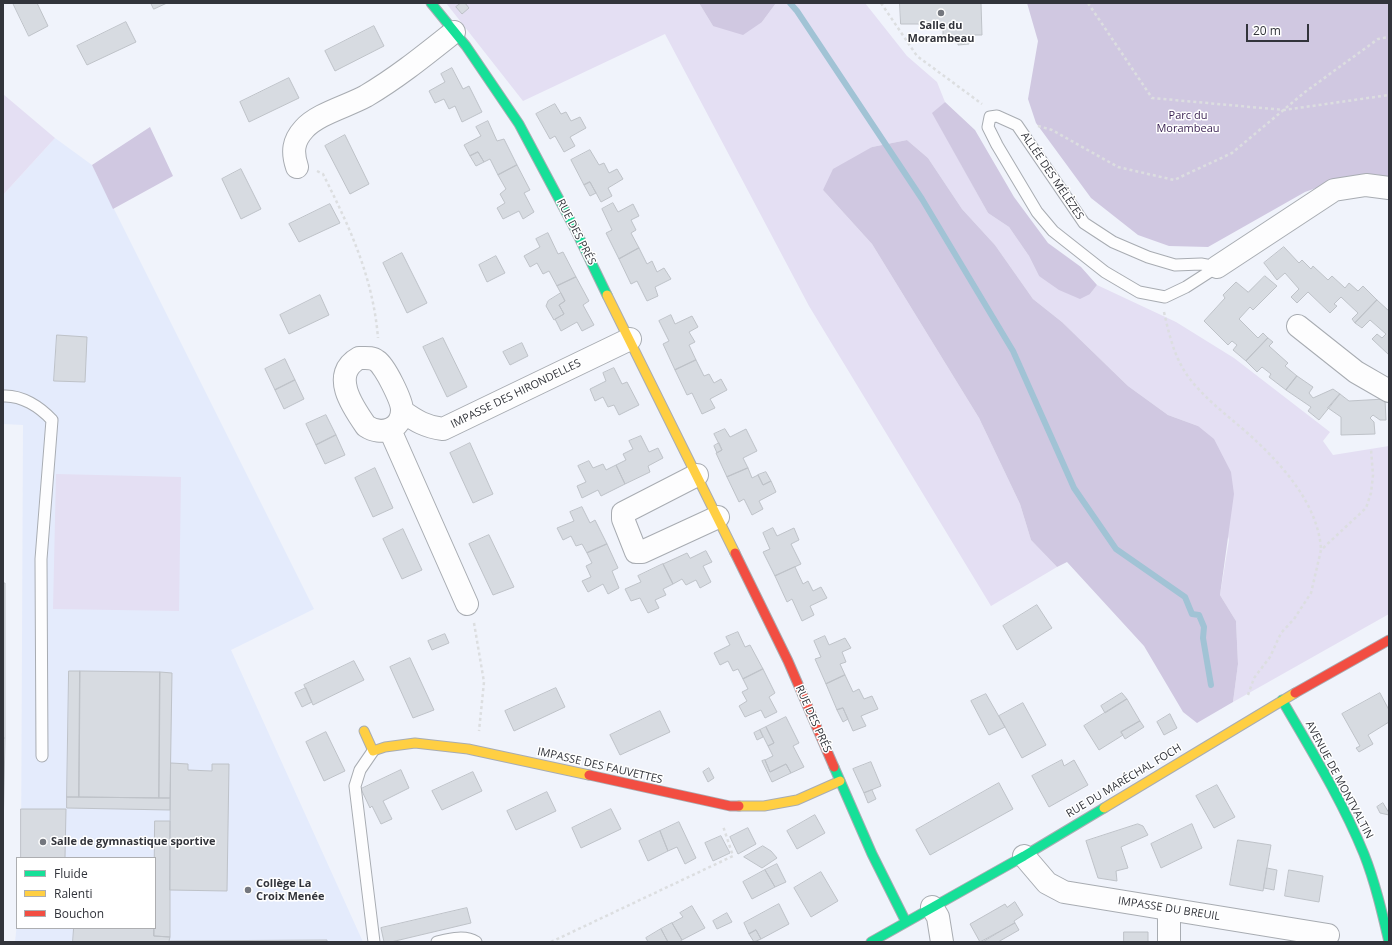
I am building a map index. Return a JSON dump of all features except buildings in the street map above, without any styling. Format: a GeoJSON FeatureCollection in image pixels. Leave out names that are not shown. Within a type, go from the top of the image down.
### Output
{"type":"FeatureCollection","features":[{"type":"Feature","properties":{"kind":"street","name":"RUE DES PRÉS"},"geometry":{"type":"LineString","coordinates":[[431,3],[454,32],[519,124],[630,339],[788,661],[872,854],[906,922]]}},
{"type":"Feature","properties":{"kind":"street"},"geometry":{"type":"LineString","coordinates":[[297,167],[293,155],[294,146],[305,128],[318,119],[364,97],[401,74],[454,32]]}},
{"type":"Feature","properties":{"kind":"street"},"geometry":{"type":"LineString","coordinates":[[1217,267],[1334,190],[1366,185],[1389,188]]}},
{"type":"Feature","properties":{"kind":"street"},"geometry":{"type":"LineString","coordinates":[[1298,326],[1356,372],[1389,391]]}},
{"type":"Feature","properties":{"kind":"street","name":"IMPASSE DES HIRONDELLES"},"geometry":{"type":"LineString","coordinates":[[402,411],[430,428],[443,429],[630,339]]}},
{"type":"Feature","properties":{"kind":"street"},"geometry":{"type":"LineString","coordinates":[[359,358],[369,358],[377,361],[386,372],[402,404],[402,411],[400,420],[390,430],[381,432],[372,430],[366,426],[345,386],[344,379],[346,370],[351,363],[359,358]]}},
{"type":"Feature","properties":{"kind":"street"},"geometry":{"type":"LineString","coordinates":[[390,430],[467,604]]}},
{"type":"Feature","properties":{"kind":"street"},"geometry":{"type":"LineString","coordinates":[[697,475],[623,513],[623,519],[636,552],[642,552],[718,517]]}},
{"type":"Feature","properties":{"kind":"street","name":"RUE DU MARÉCHAL FOCH"},"geometry":{"type":"LineString","coordinates":[[871,942],[1024,856],[1282,700],[1389,640]]}},
{"type":"Feature","properties":{"kind":"street","name":"AVENUE DE MONTVALTIN"},"geometry":{"type":"LineString","coordinates":[[1282,700],[1332,789],[1364,854],[1381,909],[1389,942]]}},
{"type":"Feature","properties":{"kind":"street"},"geometry":{"type":"LineString","coordinates":[[364,731],[373,751]]}},
{"type":"Feature","properties":{"kind":"street","name":"IMPASSE DES FAUVETTES"},"geometry":{"type":"LineString","coordinates":[[373,751],[385,747],[415,743],[477,751],[724,805],[764,806],[798,800],[840,781]]}},
{"type":"Feature","properties":{"kind":"street","name":"IMPASSE DU BREUIL"},"geometry":{"type":"LineString","coordinates":[[1024,856],[1047,883],[1064,892],[1328,935]]}},
{"type":"Feature","properties":{"kind":"street"},"geometry":{"type":"LineString","coordinates":[[932,907],[938,917],[936,940]]}},
{"type":"Feature","properties":{"kind":"street"},"geometry":{"type":"LineString","coordinates":[[1381,909],[1389,923]]}},
{"type":"Feature","properties":{"kind":"street"},"geometry":{"type":"LineString","coordinates":[[1169,910],[1169,942]]}},
{"type":"Feature","properties":{"kind":"lane","name":"ALLÉE DES MÉLÈZES"},"geometry":{"type":"LineString","coordinates":[[997,116],[1017,125],[1084,223],[1113,242],[1148,257],[1176,265],[1201,264],[1217,267]]}},
{"type":"Feature","properties":{"kind":"lane"},"geometry":{"type":"LineString","coordinates":[[997,116],[990,117],[988,127],[1037,212],[1053,231],[1105,272],[1139,292],[1165,297],[1186,287],[1217,267]]}},
{"type":"Feature","properties":{"kind":"lane"},"geometry":{"type":"LineString","coordinates":[[3,396],[13,396],[41,409],[52,420],[41,559],[42,756]]}},
{"type":"Feature","properties":{"kind":"lane"},"geometry":{"type":"LineString","coordinates":[[373,751],[360,770],[355,786],[374,942]]}},
{"type":"Feature","properties":{"kind":"lane"},"geometry":{"type":"LineString","coordinates":[[437,942],[455,938],[471,939],[476,942]]}},
{"type":"Feature","properties":{"kind":"path"},"geometry":{"type":"LineString","coordinates":[[881,3],[916,56],[997,116]]}},
{"type":"Feature","properties":{"kind":"path"},"geometry":{"type":"LineString","coordinates":[[1088,3],[1152,98],[1284,110],[1389,95]]}},
{"type":"Feature","properties":{"kind":"path"},"geometry":{"type":"LineString","coordinates":[[1032,124],[1052,130],[1118,167],[1174,180],[1232,153],[1284,110],[1378,39],[1389,37]]}},
{"type":"Feature","properties":{"kind":"path"},"geometry":{"type":"LineString","coordinates":[[297,167],[313,169],[323,174],[360,252],[377,322],[379,344],[377,361]]}},
{"type":"Feature","properties":{"kind":"path"},"geometry":{"type":"LineString","coordinates":[[1165,297],[1163,309],[1171,344],[1186,373],[1203,394],[1254,439],[1298,490],[1315,517],[1320,535],[1321,550],[1311,593],[1294,620],[1281,633],[1270,656],[1254,678],[1248,694],[1259,714]]}},
{"type":"Feature","properties":{"kind":"path"},"geometry":{"type":"LineString","coordinates":[[1321,550],[1366,508],[1371,492],[1373,475],[1371,449]]}},
{"type":"Feature","properties":{"kind":"path"},"geometry":{"type":"LineString","coordinates":[[467,604],[475,625],[484,682],[477,751]]}},
{"type":"Feature","properties":{"kind":"path"},"geometry":{"type":"LineString","coordinates":[[551,942],[734,856],[722,826],[724,805]]}},
{"type":"Feature","properties":{"kind":"shaded area"},"geometry":{"type":"Polygon","coordinates":[[[446,3],[699,3],[713,26],[762,22],[776,3],[865,3],[907,56],[937,82],[945,102],[933,113],[988,213],[1009,227],[1029,256],[1039,276],[1090,294],[1097,285],[1176,322],[1234,358],[1330,432],[1323,441],[1333,455],[1389,446],[1389,614],[1233,702],[1238,664],[1236,621],[1220,595],[1229,540],[1198,426],[1168,415],[1128,386],[1062,322],[1033,299],[995,245],[962,209],[928,158],[907,140],[872,147],[823,190],[872,244],[979,418],[1020,504],[1031,540],[1057,567],[991,606],[809,306],[665,34],[523,101],[446,3]]]}},
{"type":"Feature","properties":{"kind":"shaded area"},"geometry":{"type":"Polygon","coordinates":[[[3,94],[55,138],[3,195],[3,94]]]}},
{"type":"Feature","properties":{"kind":"shaded area"},"geometry":{"type":"Polygon","coordinates":[[[55,138],[92,165],[314,609],[231,650],[363,942],[15,942],[16,929],[156,929],[156,857],[21,857],[23,425],[3,424],[3,195],[55,138]]]}},
{"type":"Feature","properties":{"kind":"shaded area"},"geometry":{"type":"Polygon","coordinates":[[[56,474],[181,477],[179,611],[53,609],[56,474]]]}},
{"type":"Feature","properties":{"kind":"green space"},"geometry":{"type":"Polygon","coordinates":[[[699,3],[776,3],[762,22],[743,35],[713,26],[699,3]]]}},
{"type":"Feature","properties":{"kind":"green space","name":"Parc du Morambeau"},"geometry":{"type":"Polygon","coordinates":[[[1027,3],[1389,3],[1389,177],[1374,174],[1333,182],[1305,192],[1208,247],[1169,246],[1138,235],[1091,198],[1036,123],[1028,99],[1038,41],[1027,3]]]}},
{"type":"Feature","properties":{"kind":"green space"},"geometry":{"type":"Polygon","coordinates":[[[945,102],[975,130],[1014,197],[1048,243],[1081,267],[1097,285],[1090,294],[1080,299],[1059,290],[1039,276],[1029,256],[1009,227],[988,213],[932,113],[945,102]]]}},
{"type":"Feature","properties":{"kind":"green space"},"geometry":{"type":"Polygon","coordinates":[[[150,127],[173,176],[113,209],[92,165],[150,127]]]}},
{"type":"Feature","properties":{"kind":"green space"},"geometry":{"type":"Polygon","coordinates":[[[907,140],[928,158],[962,209],[995,245],[1033,299],[1062,322],[1128,386],[1168,415],[1198,426],[1214,439],[1231,472],[1234,494],[1220,595],[1236,621],[1238,664],[1233,702],[1197,723],[1183,712],[1144,646],[1067,562],[1057,567],[1031,540],[1020,504],[979,418],[872,244],[823,190],[833,169],[872,147],[907,140]]]}},
{"type":"Feature","properties":{"kind":"waterway"},"geometry":{"type":"LineString","coordinates":[[790,3],[797,11],[922,199],[1013,351],[1074,488],[1116,549],[1185,597],[1192,614],[1199,615],[1204,627],[1203,638],[1211,685]]}},
{"type":"Feature","properties":{"kind":"traffic: fast"},"geometry":{"type":"LineString","coordinates":[[431,3],[466,46],[519,124],[576,231],[607,295]]}},
{"type":"Feature","properties":{"kind":"traffic: fast"},"geometry":{"type":"LineString","coordinates":[[1282,700],[1326,776],[1346,814],[1364,854],[1372,875],[1389,942]]}},
{"type":"Feature","properties":{"kind":"traffic: fast"},"geometry":{"type":"LineString","coordinates":[[834,767],[872,854],[906,922]]}},
{"type":"Feature","properties":{"kind":"traffic: fast"},"geometry":{"type":"LineString","coordinates":[[871,942],[1024,856],[1104,808]]}},
{"type":"Feature","properties":{"kind":"traffic: slow"},"geometry":{"type":"LineString","coordinates":[[607,295],[735,553]]}},
{"type":"Feature","properties":{"kind":"traffic: slow"},"geometry":{"type":"LineString","coordinates":[[1104,808],[1295,693]]}},
{"type":"Feature","properties":{"kind":"traffic: slow"},"geometry":{"type":"LineString","coordinates":[[364,731],[373,751],[385,747],[415,743],[468,749],[589,775]]}},
{"type":"Feature","properties":{"kind":"traffic: slow"},"geometry":{"type":"LineString","coordinates":[[739,806],[764,806],[797,800],[840,781]]}},
{"type":"Feature","properties":{"kind":"traffic: jam"},"geometry":{"type":"LineString","coordinates":[[735,553],[788,661],[834,767]]}},
{"type":"Feature","properties":{"kind":"traffic: jam"},"geometry":{"type":"LineString","coordinates":[[1295,693],[1389,640]]}},
{"type":"Feature","properties":{"kind":"traffic: jam"},"geometry":{"type":"LineString","coordinates":[[589,775],[730,806],[739,806]]}},
{"type":"Feature","properties":{"kind":"place","name":"Salle du Morambeau"},"geometry":{"type":"Point","coordinates":[941,13]}},
{"type":"Feature","properties":{"kind":"place","name":"Salle de gymnastique sportive"},"geometry":{"type":"Point","coordinates":[43,842]}},
{"type":"Feature","properties":{"kind":"place","name":"Collège La Croix Menée"},"geometry":{"type":"Point","coordinates":[248,890]}}]}
